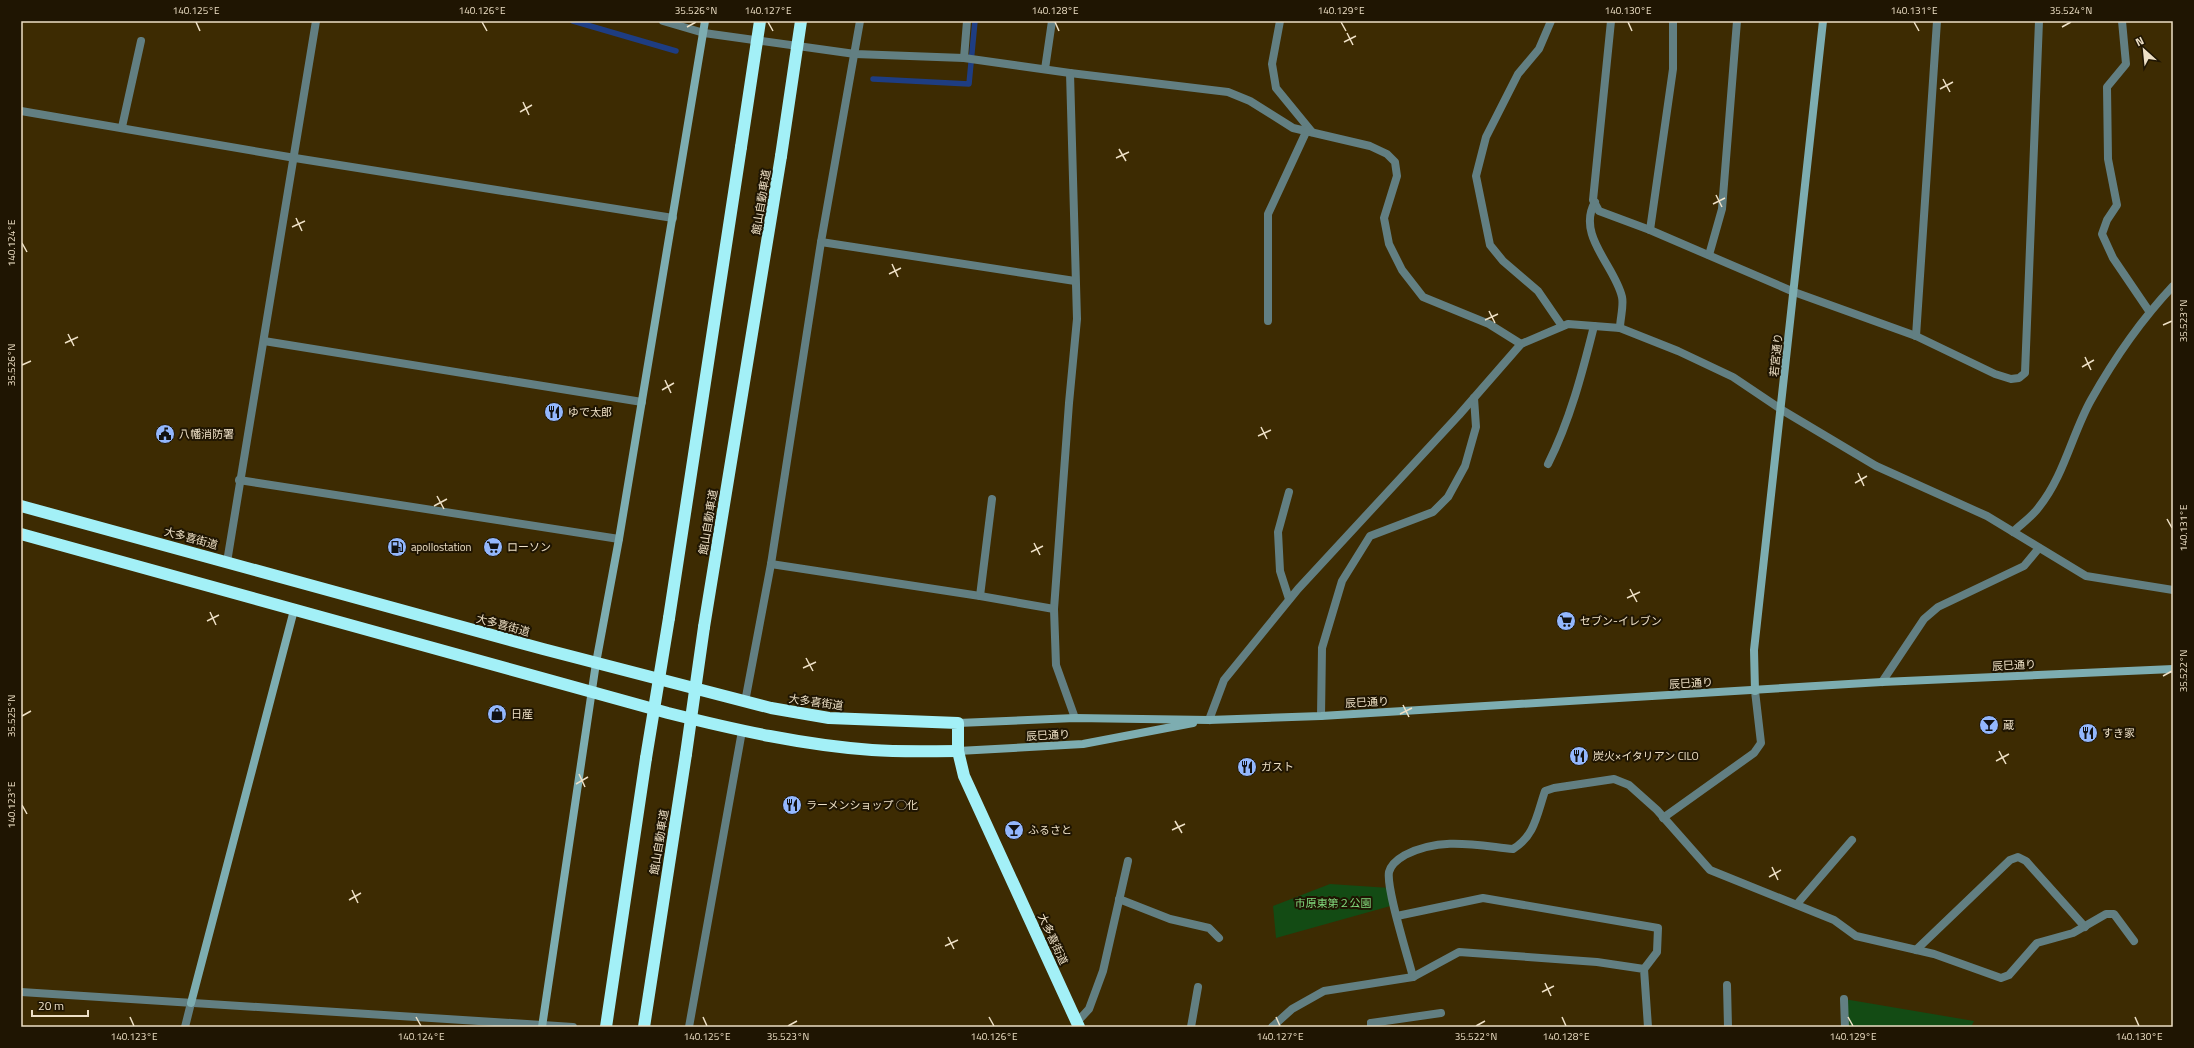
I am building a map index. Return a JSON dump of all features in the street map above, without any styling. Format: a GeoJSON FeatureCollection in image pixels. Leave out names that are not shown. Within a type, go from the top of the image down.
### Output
{"type":"FeatureCollection","features":[{"type":"Feature","properties":{"kind":"highway"},"geometry":{"type":"LineString","coordinates":[[606,1027],[760,21]]}},
{"type":"Feature","properties":{"kind":"highway","name":"館山自動車道"},"geometry":{"type":"LineString","coordinates":[[644,1027],[704,627],[781,156],[801,21]]}},
{"type":"Feature","properties":{"kind":"highway","name":"大多喜街道"},"geometry":{"type":"LineString","coordinates":[[21,506],[596,663],[745,702],[829,718],[958,723],[958,751],[964,776],[1078,1025]]}},
{"type":"Feature","properties":{"kind":"highway"},"geometry":{"type":"LineString","coordinates":[[21,534],[294,610],[742,731],[815,744],[874,750],[958,751]]}},
{"type":"Feature","properties":{"kind":"street"},"geometry":{"type":"LineString","coordinates":[[227,562],[239,480],[295,158],[316,21]]}},
{"type":"Feature","properties":{"kind":"street"},"geometry":{"type":"LineString","coordinates":[[663,21],[704,33],[854,54],[964,58],[1070,73],[1228,92],[1250,101],[1293,128],[1370,146],[1387,154],[1394,162],[1397,176],[1384,218],[1389,244],[1402,270],[1423,297],[1488,324],[1521,344]]}},
{"type":"Feature","properties":{"kind":"street"},"geometry":{"type":"LineString","coordinates":[[542,1026],[596,663],[619,539],[705,21]]}},
{"type":"Feature","properties":{"kind":"street"},"geometry":{"type":"LineString","coordinates":[[745,702],[771,564],[821,242],[860,21]]}},
{"type":"Feature","properties":{"kind":"street"},"geometry":{"type":"LineString","coordinates":[[964,58],[967,21]]}},
{"type":"Feature","properties":{"kind":"street"},"geometry":{"type":"LineString","coordinates":[[1045,69],[1052,21]]}},
{"type":"Feature","properties":{"kind":"street"},"geometry":{"type":"LineString","coordinates":[[1280,21],[1272,64],[1276,88],[1309,131]]}},
{"type":"Feature","properties":{"kind":"street"},"geometry":{"type":"LineString","coordinates":[[1551,21],[1539,49],[1518,74],[1486,137],[1476,176],[1490,245],[1503,262],[1538,291],[1562,326]]}},
{"type":"Feature","properties":{"kind":"street"},"geometry":{"type":"LineString","coordinates":[[1611,21],[1593,200],[1598,211],[1650,230],[1794,292],[1916,336],[1994,374],[2011,379],[2019,378],[2025,373],[2039,21]]}},
{"type":"Feature","properties":{"kind":"street"},"geometry":{"type":"LineString","coordinates":[[1650,230],[1673,69],[1673,21]]}},
{"type":"Feature","properties":{"kind":"street"},"geometry":{"type":"LineString","coordinates":[[1709,255],[1722,209],[1737,21]]}},
{"type":"Feature","properties":{"kind":"street","name":"若宮通り"},"geometry":{"type":"LineString","coordinates":[[1755,690],[1754,650],[1782,410],[1823,21]]}},
{"type":"Feature","properties":{"kind":"street"},"geometry":{"type":"LineString","coordinates":[[1916,336],[1937,21]]}},
{"type":"Feature","properties":{"kind":"street"},"geometry":{"type":"LineString","coordinates":[[2122,21],[2126,64],[2107,88],[2108,158],[2117,205],[2107,220],[2102,234],[2113,258],[2149,311]]}},
{"type":"Feature","properties":{"kind":"street"},"geometry":{"type":"LineString","coordinates":[[122,127],[140,41]]}},
{"type":"Feature","properties":{"kind":"street"},"geometry":{"type":"LineString","coordinates":[[1070,73],[1077,320],[1069,403],[1054,609],[1056,665],[1075,718]]}},
{"type":"Feature","properties":{"kind":"street"},"geometry":{"type":"LineString","coordinates":[[21,111],[122,127],[295,158],[673,218]]}},
{"type":"Feature","properties":{"kind":"street"},"geometry":{"type":"LineString","coordinates":[[1268,321],[1268,214],[1309,131]]}},
{"type":"Feature","properties":{"kind":"street"},"geometry":{"type":"LineString","coordinates":[[1594,202],[1590,215],[1589,230],[1622,298],[1620,328]]}},
{"type":"Feature","properties":{"kind":"street"},"geometry":{"type":"LineString","coordinates":[[821,242],[1075,281]]}},
{"type":"Feature","properties":{"kind":"street"},"geometry":{"type":"LineString","coordinates":[[2013,532],[2039,508],[2051,490],[2091,400],[2126,343],[2149,311],[2173,286]]}},
{"type":"Feature","properties":{"kind":"street"},"geometry":{"type":"LineString","coordinates":[[1209,720],[1224,680],[1289,600],[1474,398],[1521,344],[1568,324],[1620,328],[1678,351],[1733,377],[1782,410],[1876,466],[1987,516],[2086,576],[2173,590]]}},
{"type":"Feature","properties":{"kind":"street"},"geometry":{"type":"LineString","coordinates":[[1548,464],[1561,438],[1580,382],[1594,326]]}},
{"type":"Feature","properties":{"kind":"street"},"geometry":{"type":"LineString","coordinates":[[264,341],[642,402]]}},
{"type":"Feature","properties":{"kind":"street"},"geometry":{"type":"LineString","coordinates":[[1322,716],[1322,648],[1342,581],[1370,536],[1387,528],[1414,520],[1433,512],[1448,497],[1466,466],[1476,427],[1474,398]]}},
{"type":"Feature","properties":{"kind":"street"},"geometry":{"type":"LineString","coordinates":[[239,480],[619,539]]}},
{"type":"Feature","properties":{"kind":"street"},"geometry":{"type":"LineString","coordinates":[[1289,492],[1278,532],[1280,571],[1289,600]]}},
{"type":"Feature","properties":{"kind":"street"},"geometry":{"type":"LineString","coordinates":[[980,596],[992,499]]}},
{"type":"Feature","properties":{"kind":"street"},"geometry":{"type":"LineString","coordinates":[[1882,682],[1928,615],[1938,608],[2024,566],[2039,548]]}},
{"type":"Feature","properties":{"kind":"street"},"geometry":{"type":"LineString","coordinates":[[771,564],[980,596],[1054,609]]}},
{"type":"Feature","properties":{"kind":"street"},"geometry":{"type":"LineString","coordinates":[[184,1027],[294,610]]}},
{"type":"Feature","properties":{"kind":"street","name":"辰巳通り"},"geometry":{"type":"LineString","coordinates":[[958,723],[1075,718],[1209,720],[1322,716],[1882,682],[2173,669]]}},
{"type":"Feature","properties":{"kind":"street"},"geometry":{"type":"LineString","coordinates":[[1663,818],[1754,753],[1761,743],[1755,690]]}},
{"type":"Feature","properties":{"kind":"street","name":"辰巳通り"},"geometry":{"type":"LineString","coordinates":[[958,751],[1083,744],[1209,720]]}},
{"type":"Feature","properties":{"kind":"street"},"geometry":{"type":"LineString","coordinates":[[689,1027],[742,731]]}},
{"type":"Feature","properties":{"kind":"street"},"geometry":{"type":"LineString","coordinates":[[1413,977],[1390,888],[1389,872],[1396,860],[1421,847],[1442,843],[1513,849],[1523,843],[1530,835],[1545,791],[1554,788],[1614,779],[1629,785],[1663,818],[1710,870],[1834,920],[1856,936],[1934,954],[2000,978],[2009,975],[2037,943],[2073,933],[2106,914],[2114,914],[2134,941]]}},
{"type":"Feature","properties":{"kind":"street"},"geometry":{"type":"LineString","coordinates":[[1797,904],[1852,840]]}},
{"type":"Feature","properties":{"kind":"street"},"geometry":{"type":"LineString","coordinates":[[1916,950],[2010,860],[2018,856],[2026,861],[2085,927]]}},
{"type":"Feature","properties":{"kind":"street"},"geometry":{"type":"LineString","coordinates":[[1078,1025],[1089,1009],[1103,972],[1128,861]]}},
{"type":"Feature","properties":{"kind":"street"},"geometry":{"type":"LineString","coordinates":[[1397,916],[1483,898],[1658,928],[1657,952],[1644,969],[1648,1027]]}},
{"type":"Feature","properties":{"kind":"street"},"geometry":{"type":"LineString","coordinates":[[1119,899],[1170,919],[1209,928],[1219,938]]}},
{"type":"Feature","properties":{"kind":"street"},"geometry":{"type":"LineString","coordinates":[[1272,1027],[1292,1008],[1324,991],[1413,977],[1459,952],[1597,962],[1644,969]]}},
{"type":"Feature","properties":{"kind":"street"},"geometry":{"type":"LineString","coordinates":[[1727,985],[1728,1027]]}},
{"type":"Feature","properties":{"kind":"street"},"geometry":{"type":"LineString","coordinates":[[1191,1027],[1198,987]]}},
{"type":"Feature","properties":{"kind":"street"},"geometry":{"type":"LineString","coordinates":[[21,992],[573,1027]]}},
{"type":"Feature","properties":{"kind":"street"},"geometry":{"type":"LineString","coordinates":[[1844,999],[1845,1027]]}},
{"type":"Feature","properties":{"kind":"street"},"geometry":{"type":"LineString","coordinates":[[1371,1025],[1441,1013]]}},
{"type":"Feature","properties":{"kind":"green space","name":"市原東第２公園"},"geometry":{"type":"Polygon","coordinates":[[[1330,884],[1390,888],[1394,905],[1276,938],[1273,906],[1330,884]]]}},
{"type":"Feature","properties":{"kind":"green space"},"geometry":{"type":"Polygon","coordinates":[[[1844,999],[1974,1021],[1971,1027],[1845,1027],[1844,999]]]}},
{"type":"Feature","properties":{"kind":"waterway"},"geometry":{"type":"LineString","coordinates":[[573,21],[676,51]]}},
{"type":"Feature","properties":{"kind":"waterway"},"geometry":{"type":"LineString","coordinates":[[873,79],[969,84],[975,21]]}},
{"type":"Feature","properties":{"kind":"place","name":"ゆで太郎"},"geometry":{"type":"Point","coordinates":[554,412]}},
{"type":"Feature","properties":{"kind":"place","name":"八幡消防署"},"geometry":{"type":"Point","coordinates":[165,434]}},
{"type":"Feature","properties":{"kind":"place","name":"apollostation"},"geometry":{"type":"Point","coordinates":[397,547]}},
{"type":"Feature","properties":{"kind":"place","name":"ローソン"},"geometry":{"type":"Point","coordinates":[493,547]}},
{"type":"Feature","properties":{"kind":"place","name":"セブン-イレブン"},"geometry":{"type":"Point","coordinates":[1566,621]}},
{"type":"Feature","properties":{"kind":"place","name":"日産"},"geometry":{"type":"Point","coordinates":[497,714]}},
{"type":"Feature","properties":{"kind":"place","name":"蔵"},"geometry":{"type":"Point","coordinates":[1989,725]}},
{"type":"Feature","properties":{"kind":"place","name":"すき家"},"geometry":{"type":"Point","coordinates":[2088,733]}},
{"type":"Feature","properties":{"kind":"place","name":"炭火×イタリアン CILO"},"geometry":{"type":"Point","coordinates":[1579,756]}},
{"type":"Feature","properties":{"kind":"place","name":"ガスト"},"geometry":{"type":"Point","coordinates":[1247,767]}},
{"type":"Feature","properties":{"kind":"place","name":"ラーメンショップ ◯化"},"geometry":{"type":"Point","coordinates":[792,805]}},
{"type":"Feature","properties":{"kind":"place","name":"ふるさと"},"geometry":{"type":"Point","coordinates":[1014,830]}}]}
